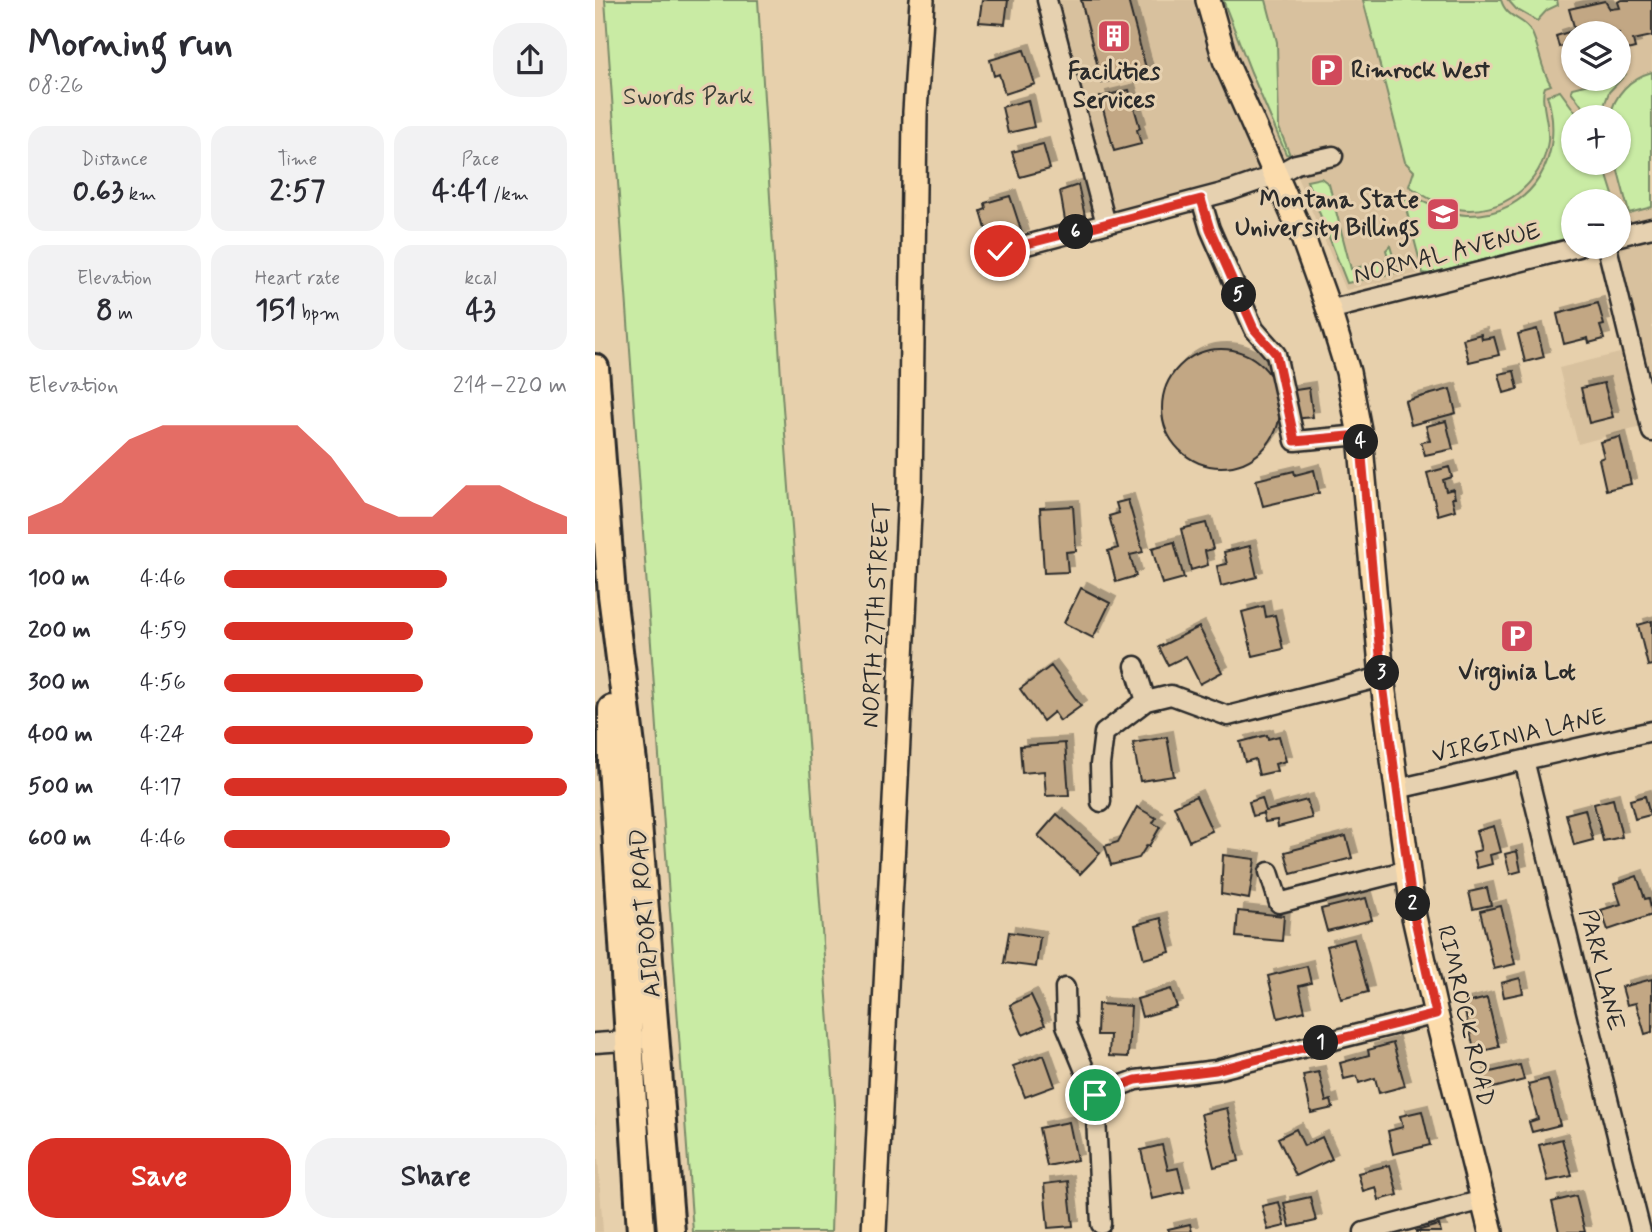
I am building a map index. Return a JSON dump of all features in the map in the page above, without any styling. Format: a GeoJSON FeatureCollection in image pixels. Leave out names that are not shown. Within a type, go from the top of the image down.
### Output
{"type":"FeatureCollection","features":[{"type":"Feature","properties":{"kind":"highway","name":"AIRPORT ROAD"},"geometry":{"type":"LineString","coordinates":[[595,368],[612,595],[633,762],[671,1232]]}},
{"type":"Feature","properties":{"kind":"highway","name":"AIRPORT ROAD"},"geometry":{"type":"LineString","coordinates":[[612,595],[612,765],[641,1232]]}},
{"type":"Feature","properties":{"kind":"main road","name":"NORTH 27TH STREET"},"geometry":{"type":"LineString","coordinates":[[874,1232],[910,493],[915,112],[922,0]]}},
{"type":"Feature","properties":{"kind":"main road"},"geometry":{"type":"LineString","coordinates":[[915,112],[938,0]]}},
{"type":"Feature","properties":{"kind":"main road","name":"RIMROCK ROAD"},"geometry":{"type":"LineString","coordinates":[[1208,0],[1225,60],[1276,176],[1329,310],[1348,372],[1360,435],[1382,677],[1414,916],[1491,1232]]}},
{"type":"Feature","properties":{"kind":"street"},"geometry":{"type":"LineString","coordinates":[[1047,0],[1105,224]]}},
{"type":"Feature","properties":{"kind":"street"},"geometry":{"type":"LineString","coordinates":[[1000,251],[1201,199],[1276,176],[1296,164],[1333,156]]}},
{"type":"Feature","properties":{"kind":"street"},"geometry":{"type":"LineString","coordinates":[[1201,199],[1210,229],[1254,329],[1276,354],[1295,441],[1360,435]]}},
{"type":"Feature","properties":{"kind":"street"},"geometry":{"type":"LineString","coordinates":[[1631,233],[1652,228]]}},
{"type":"Feature","properties":{"kind":"street","name":"NORMAL AVENUE"},"geometry":{"type":"LineString","coordinates":[[1329,310],[1561,251]]}},
{"type":"Feature","properties":{"kind":"street"},"geometry":{"type":"LineString","coordinates":[[1611,259],[1645,370],[1652,432]]}},
{"type":"Feature","properties":{"kind":"street"},"geometry":{"type":"LineString","coordinates":[[1135,666],[1146,701]]}},
{"type":"Feature","properties":{"kind":"street"},"geometry":{"type":"LineString","coordinates":[[1101,802],[1100,765],[1104,733],[1146,701],[1171,695],[1228,716],[1382,677]]}},
{"type":"Feature","properties":{"kind":"street","name":"VIRGINIA LANE"},"geometry":{"type":"LineString","coordinates":[[1397,789],[1652,731]]}},
{"type":"Feature","properties":{"kind":"street","name":"PARK LANE"},"geometry":{"type":"LineString","coordinates":[[1524,760],[1641,1232]]}},
{"type":"Feature","properties":{"kind":"street"},"geometry":{"type":"LineString","coordinates":[[1269,873],[1279,903],[1408,870]]}},
{"type":"Feature","properties":{"kind":"street"},"geometry":{"type":"LineString","coordinates":[[1065,988],[1066,1025],[1095,1095],[1101,1224]]}},
{"type":"Feature","properties":{"kind":"street"},"geometry":{"type":"LineString","coordinates":[[1095,1095],[1136,1080],[1216,1070],[1436,1014]]}},
{"type":"Feature","properties":{"kind":"street"},"geometry":{"type":"LineString","coordinates":[[595,1043],[657,1040]]}},
{"type":"Feature","properties":{"kind":"street"},"geometry":{"type":"LineString","coordinates":[[1364,1232],[1483,1200]]}},
{"type":"Feature","properties":{"kind":"shaded area","name":"Montana State University Billings"},"geometry":{"type":"Polygon","coordinates":[[[1049,0],[1652,0],[1652,424],[1578,444],[1559,368],[1632,350],[1610,259],[1631,259],[1631,189],[1561,189],[1561,244],[1531,248],[1346,290],[1290,161],[1255,183],[1106,224],[1049,0]]]}},
{"type":"Feature","properties":{"kind":"shaded area"},"geometry":{"type":"Polygon","coordinates":[[[595,1114],[603,1232],[595,1232],[595,1114]]]}},
{"type":"Feature","properties":{"kind":"green space","name":"Swords Park"},"geometry":{"type":"Polygon","coordinates":[[[605,0],[758,0],[782,394],[835,1104],[831,1232],[693,1232],[605,0]]]}},
{"type":"Feature","properties":{"kind":"green space"},"geometry":{"type":"Polygon","coordinates":[[[1223,0],[1266,0],[1277,42],[1279,128],[1290,155],[1286,154],[1223,0]]]}},
{"type":"Feature","properties":{"kind":"green space"},"geometry":{"type":"Polygon","coordinates":[[[1363,0],[1501,0],[1511,15],[1528,26],[1551,85],[1545,87],[1543,92],[1548,141],[1538,171],[1517,194],[1489,207],[1458,209],[1426,197],[1409,186],[1414,171],[1405,162],[1363,0]]]}},
{"type":"Feature","properties":{"kind":"green space"},"geometry":{"type":"Polygon","coordinates":[[[1508,0],[1557,0],[1558,5],[1547,10],[1537,21],[1516,9],[1508,0]]]}},
{"type":"Feature","properties":{"kind":"green space"},"geometry":{"type":"Polygon","coordinates":[[[1652,72],[1652,207],[1631,212],[1631,189],[1623,189],[1619,175],[1631,175],[1631,105],[1614,105],[1622,91],[1631,91],[1631,82],[1652,72]]]}},
{"type":"Feature","properties":{"kind":"green space"},"geometry":{"type":"Polygon","coordinates":[[[1560,91],[1570,105],[1561,105],[1561,175],[1607,175],[1611,189],[1561,189],[1561,240],[1429,274],[1423,273],[1404,201],[1411,195],[1445,210],[1466,215],[1490,213],[1510,205],[1527,193],[1539,178],[1548,159],[1552,117],[1547,95],[1560,91]]]}},
{"type":"Feature","properties":{"kind":"green space"},"geometry":{"type":"Polygon","coordinates":[[[1571,91],[1610,91],[1604,105],[1581,105],[1571,91]]]}},
{"type":"Feature","properties":{"kind":"green space"},"geometry":{"type":"Polygon","coordinates":[[[1321,178],[1329,184],[1351,269],[1389,260],[1386,250],[1390,246],[1398,272],[1347,283],[1307,181],[1321,178]]]}},
{"type":"Feature","properties":{"kind":"building"},"geometry":{"type":"Polygon","coordinates":[[[982,0],[1008,0],[1005,24],[979,22],[982,0]]]}},
{"type":"Feature","properties":{"kind":"building","name":"Facilities Services"},"geometry":{"type":"Polygon","coordinates":[[[1081,0],[1128,0],[1147,72],[1102,83],[1081,0]]]}},
{"type":"Feature","properties":{"kind":"building"},"geometry":{"type":"Polygon","coordinates":[[[1652,0],[1652,36],[1633,40],[1635,48],[1631,49],[1631,21],[1572,21],[1569,9],[1605,1],[1610,9],[1620,8],[1618,2],[1652,0]]]}},
{"type":"Feature","properties":{"kind":"building"},"geometry":{"type":"Polygon","coordinates":[[[1561,34],[1561,47],[1559,47],[1556,36],[1561,34]]]}},
{"type":"Feature","properties":{"kind":"building"},"geometry":{"type":"Polygon","coordinates":[[[1024,50],[1035,84],[1005,94],[999,74],[994,76],[990,60],[1024,50]]]}},
{"type":"Feature","properties":{"kind":"building"},"geometry":{"type":"Polygon","coordinates":[[[1129,90],[1140,128],[1137,130],[1141,144],[1114,151],[1100,97],[1129,90]]]}},
{"type":"Feature","properties":{"kind":"building"},"geometry":{"type":"Polygon","coordinates":[[[1028,100],[1034,127],[1008,133],[1002,107],[1028,100]]]}},
{"type":"Feature","properties":{"kind":"building"},"geometry":{"type":"Polygon","coordinates":[[[1043,144],[1050,169],[1020,177],[1012,152],[1043,144]]]}},
{"type":"Feature","properties":{"kind":"building"},"geometry":{"type":"Polygon","coordinates":[[[1078,185],[1085,216],[1065,220],[1060,191],[1078,185]]]}},
{"type":"Feature","properties":{"kind":"building"},"geometry":{"type":"Polygon","coordinates":[[[1010,196],[1023,236],[1002,242],[999,231],[986,229],[981,211],[986,209],[985,203],[1010,196]]]}},
{"type":"Feature","properties":{"kind":"building"},"geometry":{"type":"Polygon","coordinates":[[[1598,303],[1604,325],[1600,326],[1604,339],[1589,343],[1588,338],[1564,344],[1557,314],[1598,303]]]}},
{"type":"Feature","properties":{"kind":"building"},"geometry":{"type":"Polygon","coordinates":[[[1537,329],[1544,357],[1525,362],[1518,334],[1537,329]]]}},
{"type":"Feature","properties":{"kind":"building"},"geometry":{"type":"Polygon","coordinates":[[[1481,334],[1482,339],[1494,337],[1499,355],[1469,362],[1463,339],[1481,334]]]}},
{"type":"Feature","properties":{"kind":"building"},"geometry":{"type":"Polygon","coordinates":[[[1221,349],[1254,359],[1270,375],[1280,408],[1270,441],[1254,457],[1221,467],[1188,457],[1172,441],[1162,408],[1172,375],[1188,359],[1221,349]]]}},
{"type":"Feature","properties":{"kind":"building"},"geometry":{"type":"Polygon","coordinates":[[[1514,371],[1518,389],[1504,393],[1499,374],[1514,371]]]}},
{"type":"Feature","properties":{"kind":"building"},"geometry":{"type":"Polygon","coordinates":[[[1604,383],[1613,417],[1589,423],[1581,388],[1604,383]]]}},
{"type":"Feature","properties":{"kind":"building"},"geometry":{"type":"Polygon","coordinates":[[[1309,388],[1313,417],[1293,419],[1289,391],[1309,388]]]}},
{"type":"Feature","properties":{"kind":"building"},"geometry":{"type":"Polygon","coordinates":[[[1450,389],[1456,413],[1411,425],[1405,401],[1450,389]]]}},
{"type":"Feature","properties":{"kind":"building"},"geometry":{"type":"Polygon","coordinates":[[[1446,421],[1453,449],[1425,455],[1421,442],[1430,441],[1426,426],[1446,421]]]}},
{"type":"Feature","properties":{"kind":"building"},"geometry":{"type":"Polygon","coordinates":[[[1620,437],[1631,484],[1606,490],[1599,459],[1604,457],[1600,442],[1620,437]]]}},
{"type":"Feature","properties":{"kind":"building"},"geometry":{"type":"Polygon","coordinates":[[[1449,467],[1452,477],[1443,480],[1446,491],[1453,489],[1455,510],[1438,515],[1427,473],[1449,467]]]}},
{"type":"Feature","properties":{"kind":"building"},"geometry":{"type":"Polygon","coordinates":[[[1314,470],[1319,493],[1263,506],[1256,480],[1294,471],[1295,475],[1314,470]]]}},
{"type":"Feature","properties":{"kind":"building"},"geometry":{"type":"Polygon","coordinates":[[[1128,500],[1143,552],[1130,555],[1136,576],[1116,582],[1108,551],[1118,548],[1109,516],[1119,513],[1116,503],[1128,500]]]}},
{"type":"Feature","properties":{"kind":"building"},"geometry":{"type":"Polygon","coordinates":[[[1073,506],[1076,551],[1066,552],[1068,572],[1044,573],[1040,508],[1073,506]]]}},
{"type":"Feature","properties":{"kind":"building"},"geometry":{"type":"Polygon","coordinates":[[[1206,523],[1213,549],[1205,551],[1208,565],[1191,570],[1181,529],[1206,523]]]}},
{"type":"Feature","properties":{"kind":"building"},"geometry":{"type":"Polygon","coordinates":[[[1174,542],[1184,578],[1162,584],[1152,548],[1174,542]]]}},
{"type":"Feature","properties":{"kind":"building"},"geometry":{"type":"Polygon","coordinates":[[[1250,546],[1257,577],[1221,586],[1217,566],[1227,564],[1224,552],[1250,546]]]}},
{"type":"Feature","properties":{"kind":"building"},"geometry":{"type":"Polygon","coordinates":[[[1081,588],[1110,603],[1093,638],[1064,623],[1081,588]]]}},
{"type":"Feature","properties":{"kind":"building"},"geometry":{"type":"Polygon","coordinates":[[[1264,606],[1266,617],[1275,615],[1283,649],[1253,656],[1242,612],[1264,606]]]}},
{"type":"Feature","properties":{"kind":"building"},"geometry":{"type":"Polygon","coordinates":[[[1652,621],[1652,665],[1648,666],[1638,625],[1652,621]]]}},
{"type":"Feature","properties":{"kind":"building"},"geometry":{"type":"Polygon","coordinates":[[[1199,627],[1222,672],[1200,684],[1186,656],[1168,665],[1159,647],[1199,627]]]}},
{"type":"Feature","properties":{"kind":"building"},"geometry":{"type":"Polygon","coordinates":[[[1051,666],[1081,706],[1060,721],[1054,712],[1043,721],[1020,689],[1051,666]]]}},
{"type":"Feature","properties":{"kind":"building"},"geometry":{"type":"Polygon","coordinates":[[[1267,735],[1268,739],[1279,736],[1286,761],[1275,764],[1277,771],[1259,775],[1255,759],[1245,762],[1240,742],[1267,735]]]}},
{"type":"Feature","properties":{"kind":"building"},"geometry":{"type":"Polygon","coordinates":[[[1167,737],[1174,776],[1140,781],[1133,743],[1167,737]]]}},
{"type":"Feature","properties":{"kind":"building"},"geometry":{"type":"Polygon","coordinates":[[[1065,743],[1069,795],[1046,796],[1044,771],[1022,773],[1020,746],[1065,743]]]}},
{"type":"Feature","properties":{"kind":"building"},"geometry":{"type":"Polygon","coordinates":[[[1196,796],[1212,831],[1189,841],[1174,806],[1196,796]]]}},
{"type":"Feature","properties":{"kind":"building"},"geometry":{"type":"Polygon","coordinates":[[[1645,796],[1650,815],[1635,819],[1630,800],[1645,796]]]}},
{"type":"Feature","properties":{"kind":"building"},"geometry":{"type":"Polygon","coordinates":[[[1262,798],[1266,811],[1307,800],[1312,818],[1278,827],[1277,820],[1265,822],[1263,813],[1253,816],[1249,802],[1262,798]]]}},
{"type":"Feature","properties":{"kind":"building"},"geometry":{"type":"Polygon","coordinates":[[[1613,799],[1622,837],[1603,841],[1594,804],[1613,799]]]}},
{"type":"Feature","properties":{"kind":"building"},"geometry":{"type":"Polygon","coordinates":[[[1137,807],[1156,818],[1153,823],[1160,827],[1139,858],[1111,865],[1105,846],[1118,842],[1137,807]]]}},
{"type":"Feature","properties":{"kind":"building"},"geometry":{"type":"Polygon","coordinates":[[[1585,809],[1593,840],[1574,845],[1566,814],[1585,809]]]}},
{"type":"Feature","properties":{"kind":"building"},"geometry":{"type":"Polygon","coordinates":[[[1057,814],[1100,853],[1080,874],[1038,836],[1057,814]]]}},
{"type":"Feature","properties":{"kind":"building"},"geometry":{"type":"Polygon","coordinates":[[[1494,826],[1501,852],[1490,855],[1492,864],[1477,868],[1473,852],[1481,850],[1476,831],[1494,826]]]}},
{"type":"Feature","properties":{"kind":"building"},"geometry":{"type":"Polygon","coordinates":[[[1346,836],[1352,858],[1291,874],[1285,852],[1346,836]]]}},
{"type":"Feature","properties":{"kind":"building"},"geometry":{"type":"Polygon","coordinates":[[[1517,851],[1521,871],[1510,874],[1505,854],[1517,851]]]}},
{"type":"Feature","properties":{"kind":"building"},"geometry":{"type":"Polygon","coordinates":[[[1223,855],[1255,859],[1249,899],[1221,894],[1223,855]]]}},
{"type":"Feature","properties":{"kind":"building"},"geometry":{"type":"Polygon","coordinates":[[[1637,876],[1645,899],[1649,898],[1652,915],[1608,930],[1601,910],[1621,904],[1614,884],[1637,876]]]}},
{"type":"Feature","properties":{"kind":"building"},"geometry":{"type":"Polygon","coordinates":[[[1487,888],[1491,905],[1473,909],[1469,892],[1487,888]]]}},
{"type":"Feature","properties":{"kind":"building"},"geometry":{"type":"Polygon","coordinates":[[[1366,898],[1372,920],[1327,931],[1321,909],[1366,898]]]}},
{"type":"Feature","properties":{"kind":"building"},"geometry":{"type":"Polygon","coordinates":[[[1501,906],[1515,964],[1494,969],[1480,911],[1501,906]]]}},
{"type":"Feature","properties":{"kind":"building"},"geometry":{"type":"Polygon","coordinates":[[[1238,911],[1284,916],[1282,941],[1236,937],[1238,911]]]}},
{"type":"Feature","properties":{"kind":"building"},"geometry":{"type":"Polygon","coordinates":[[[1161,918],[1170,952],[1144,959],[1135,925],[1161,918]]]}},
{"type":"Feature","properties":{"kind":"building"},"geometry":{"type":"Polygon","coordinates":[[[1009,932],[1040,937],[1036,967],[1004,963],[1009,932]]]}},
{"type":"Feature","properties":{"kind":"building"},"geometry":{"type":"Polygon","coordinates":[[[1354,939],[1368,992],[1341,999],[1327,946],[1354,939]]]}},
{"type":"Feature","properties":{"kind":"building"},"geometry":{"type":"Polygon","coordinates":[[[1307,966],[1311,983],[1299,986],[1305,1011],[1278,1018],[1268,976],[1307,966]]]}},
{"type":"Feature","properties":{"kind":"building"},"geometry":{"type":"Polygon","coordinates":[[[1520,978],[1523,993],[1504,997],[1501,983],[1520,978]]]}},
{"type":"Feature","properties":{"kind":"building"},"geometry":{"type":"Polygon","coordinates":[[[1652,979],[1652,1032],[1645,1034],[1636,1003],[1627,1005],[1622,987],[1652,979]]]}},
{"type":"Feature","properties":{"kind":"building"},"geometry":{"type":"Polygon","coordinates":[[[1171,989],[1177,1007],[1142,1017],[1137,999],[1171,989]]]}},
{"type":"Feature","properties":{"kind":"building"},"geometry":{"type":"Polygon","coordinates":[[[1031,995],[1045,1025],[1023,1035],[1010,1005],[1031,995]]]}},
{"type":"Feature","properties":{"kind":"building"},"geometry":{"type":"Polygon","coordinates":[[[1487,998],[1499,1047],[1475,1053],[1463,1004],[1487,998]]]}},
{"type":"Feature","properties":{"kind":"building"},"geometry":{"type":"Polygon","coordinates":[[[1098,1004],[1131,1006],[1128,1057],[1109,1056],[1110,1035],[1097,1035],[1098,1004]]]}},
{"type":"Feature","properties":{"kind":"building"},"geometry":{"type":"Polygon","coordinates":[[[1393,1043],[1405,1086],[1379,1093],[1375,1078],[1359,1083],[1357,1076],[1344,1079],[1340,1063],[1369,1055],[1368,1050],[1393,1043]]]}},
{"type":"Feature","properties":{"kind":"building"},"geometry":{"type":"Polygon","coordinates":[[[1044,1055],[1055,1086],[1025,1097],[1013,1066],[1044,1055]]]}},
{"type":"Feature","properties":{"kind":"building"},"geometry":{"type":"Polygon","coordinates":[[[1520,1065],[1524,1080],[1482,1091],[1478,1075],[1520,1065]]]}},
{"type":"Feature","properties":{"kind":"building"},"geometry":{"type":"Polygon","coordinates":[[[1319,1072],[1326,1102],[1331,1100],[1333,1108],[1311,1113],[1303,1075],[1319,1072]]]}},
{"type":"Feature","properties":{"kind":"building"},"geometry":{"type":"Polygon","coordinates":[[[1548,1079],[1560,1125],[1532,1132],[1529,1122],[1538,1119],[1528,1084],[1548,1079]]]}},
{"type":"Feature","properties":{"kind":"building"},"geometry":{"type":"Polygon","coordinates":[[[1227,1108],[1239,1161],[1214,1167],[1201,1114],[1227,1108]]]}},
{"type":"Feature","properties":{"kind":"building"},"geometry":{"type":"Polygon","coordinates":[[[1422,1111],[1430,1145],[1393,1154],[1388,1131],[1403,1127],[1400,1116],[1422,1111]]]}},
{"type":"Feature","properties":{"kind":"building"},"geometry":{"type":"Polygon","coordinates":[[[1069,1122],[1077,1160],[1047,1166],[1039,1128],[1069,1122]]]}},
{"type":"Feature","properties":{"kind":"building"},"geometry":{"type":"Polygon","coordinates":[[[1296,1129],[1304,1146],[1322,1137],[1332,1159],[1296,1176],[1278,1138],[1296,1129]]]}},
{"type":"Feature","properties":{"kind":"building"},"geometry":{"type":"Polygon","coordinates":[[[1562,1139],[1572,1176],[1548,1181],[1539,1145],[1562,1139]]]}},
{"type":"Feature","properties":{"kind":"building"},"geometry":{"type":"Polygon","coordinates":[[[1162,1145],[1168,1170],[1178,1168],[1184,1192],[1152,1199],[1141,1150],[1162,1145]]]}},
{"type":"Feature","properties":{"kind":"building"},"geometry":{"type":"Polygon","coordinates":[[[1390,1165],[1398,1195],[1379,1200],[1376,1187],[1363,1191],[1358,1173],[1390,1165]]]}},
{"type":"Feature","properties":{"kind":"building"},"geometry":{"type":"Polygon","coordinates":[[[1068,1181],[1073,1226],[1048,1228],[1044,1184],[1068,1181]]]}},
{"type":"Feature","properties":{"kind":"building"},"geometry":{"type":"Polygon","coordinates":[[[1576,1196],[1585,1232],[1559,1232],[1552,1202],[1576,1196]]]}},
{"type":"Feature","properties":{"kind":"building"},"geometry":{"type":"Polygon","coordinates":[[[1310,1197],[1316,1221],[1290,1227],[1284,1203],[1310,1197]]]}},
{"type":"Feature","properties":{"kind":"building"},"geometry":{"type":"Polygon","coordinates":[[[1279,1202],[1285,1226],[1268,1230],[1262,1206],[1279,1202]]]}},
{"type":"Feature","properties":{"kind":"building"},"geometry":{"type":"Polygon","coordinates":[[[1190,1224],[1192,1232],[1169,1232],[1168,1229],[1190,1224]]]}},
{"type":"Feature","properties":{"kind":"building"},"geometry":{"type":"Polygon","coordinates":[[[1439,1225],[1441,1232],[1416,1232],[1416,1231],[1439,1225]]]}},
{"type":"Feature","properties":{"kind":"place","name":"Facilities Services"},"geometry":{"type":"Point","coordinates":[1114,36]}},
{"type":"Feature","properties":{"kind":"place","name":"Rimrock West"},"geometry":{"type":"Point","coordinates":[1327,70]}},
{"type":"Feature","properties":{"kind":"place","name":"Montana State University Billings"},"geometry":{"type":"Point","coordinates":[1443,214]}},
{"type":"Feature","properties":{"kind":"place","name":"Virginia Lot"},"geometry":{"type":"Point","coordinates":[1517,636]}},
{"type":"Feature","properties":{"kind":"route"},"geometry":{"type":"LineString","coordinates":[[1000,251],[1201,199],[1210,229],[1254,329],[1276,354],[1295,441],[1360,435],[1382,677],[1414,916],[1436,1014],[1216,1070],[1136,1080],[1095,1095]]}}]}
